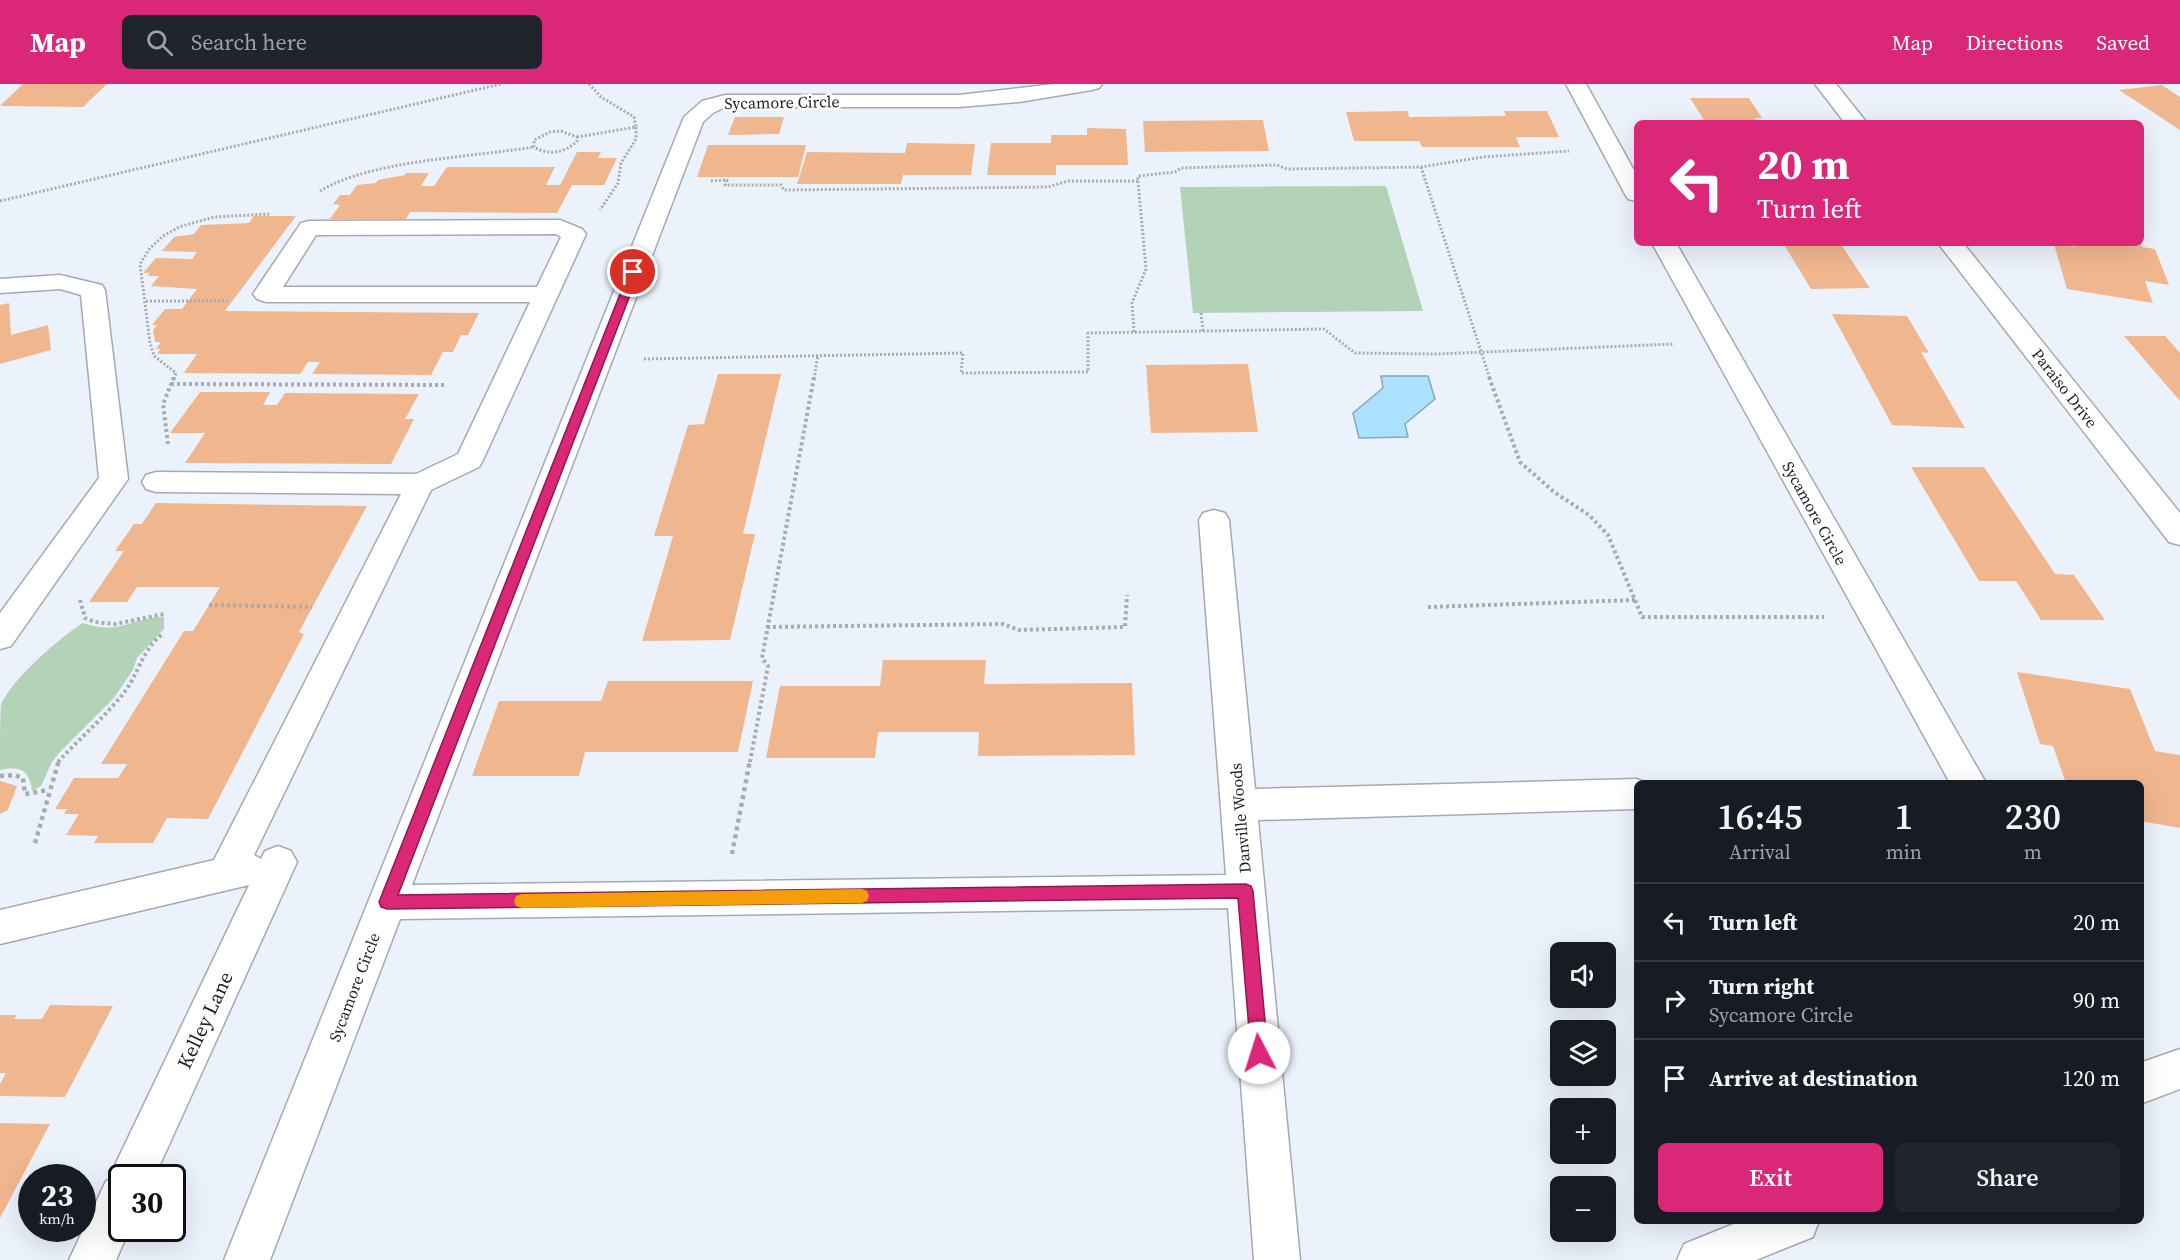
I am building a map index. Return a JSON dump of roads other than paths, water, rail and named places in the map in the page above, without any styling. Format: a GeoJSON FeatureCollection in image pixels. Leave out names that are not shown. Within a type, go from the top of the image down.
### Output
{"type":"FeatureCollection","features":[{"type":"Feature","properties":{"kind":"street","name":"Sycamore Circle"},"geometry":{"type":"LineString","coordinates":[[247,1260],[692,122],[700,111],[712,103],[725,101],[959,101],[1019,96],[1092,84]]}},
{"type":"Feature","properties":{"kind":"street"},"geometry":{"type":"LineString","coordinates":[[1576,84],[1634,190]]}},
{"type":"Feature","properties":{"kind":"street"},"geometry":{"type":"LineString","coordinates":[[1825,84],[1854,120]]}},
{"type":"Feature","properties":{"kind":"street"},"geometry":{"type":"LineString","coordinates":[[160,482],[420,484],[469,460],[546,295],[574,234],[560,227],[309,228],[266,294],[546,295]]}},
{"type":"Feature","properties":{"kind":"street","name":"Sycamore Circle"},"geometry":{"type":"LineString","coordinates":[[1666,246],[1966,780]]}},
{"type":"Feature","properties":{"kind":"street","name":"Paraiso Drive"},"geometry":{"type":"LineString","coordinates":[[1952,246],[2178,529]]}},
{"type":"Feature","properties":{"kind":"street"},"geometry":{"type":"LineString","coordinates":[[0,286],[60,282],[93,290],[114,478],[0,637]]}},
{"type":"Feature","properties":{"kind":"street"},"geometry":{"type":"LineString","coordinates":[[0,927],[226,874],[420,484]]}},
{"type":"Feature","properties":{"kind":"street","name":"Danville Woods"},"geometry":{"type":"LineString","coordinates":[[1214,520],[1277,1260]]}},
{"type":"Feature","properties":{"kind":"street"},"geometry":{"type":"LineString","coordinates":[[1239,805],[1634,794]]}},
{"type":"Feature","properties":{"kind":"street","name":"Kelley Lane"},"geometry":{"type":"LineString","coordinates":[[138,1164],[278,862],[226,874]]}},
{"type":"Feature","properties":{"kind":"street"},"geometry":{"type":"LineString","coordinates":[[387,902],[1246,891]]}},
{"type":"Feature","properties":{"kind":"street"},"geometry":{"type":"LineString","coordinates":[[2144,1082],[2180,1069]]}},
{"type":"Feature","properties":{"kind":"street"},"geometry":{"type":"LineString","coordinates":[[1700,1260],[1790,1224]]}},
{"type":"Feature","properties":{"kind":"street"},"geometry":{"type":"LineString","coordinates":[[92,1260],[108,1226]]}},
{"type":"Feature","properties":{"kind":"water"},"geometry":{"type":"Polygon","coordinates":[[[1381,376],[1428,376],[1435,399],[1405,424],[1408,437],[1359,438],[1353,413],[1383,388],[1381,376]]]}}]}
